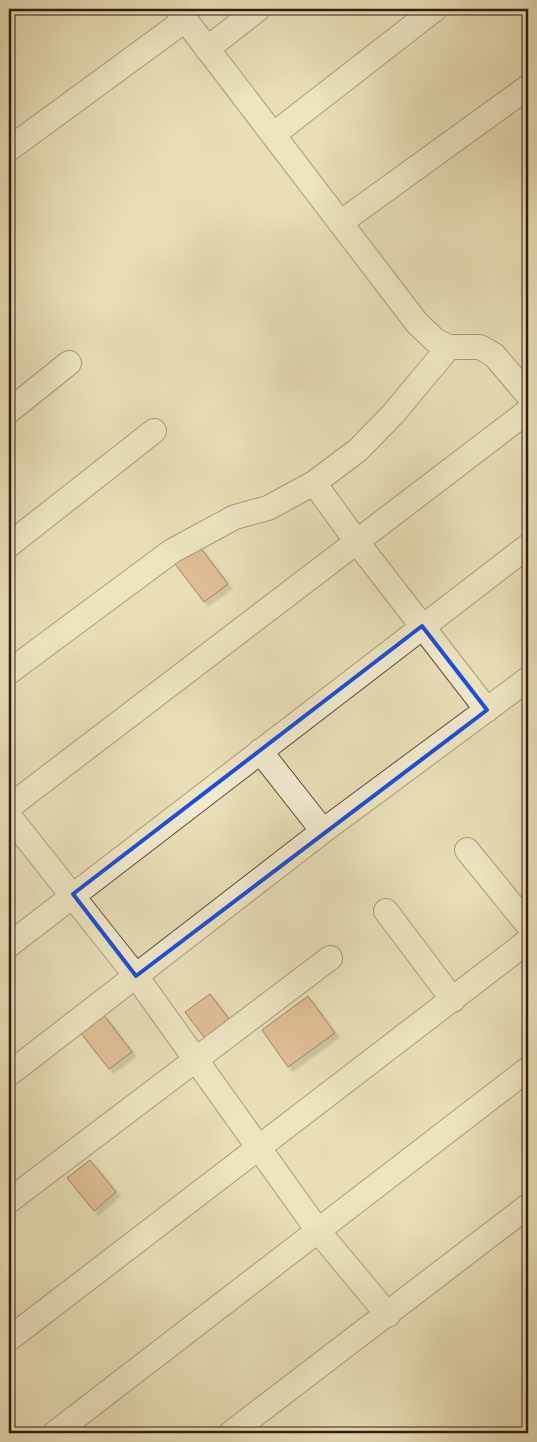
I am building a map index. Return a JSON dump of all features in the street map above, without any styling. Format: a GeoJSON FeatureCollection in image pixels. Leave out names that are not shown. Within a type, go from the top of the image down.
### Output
{"type":"FeatureCollection","features":[{"type":"Feature","properties":{"kind":"street"},"geometry":{"type":"LineString","coordinates":[[207,49],[258,9]]}},
{"type":"Feature","properties":{"kind":"street"},"geometry":{"type":"LineString","coordinates":[[273,135],[435,9]]}},
{"type":"Feature","properties":{"kind":"street"},"geometry":{"type":"LineString","coordinates":[[9,149],[181,14],[417,323],[436,341],[449,347],[480,346],[508,369],[528,395]]}},
{"type":"Feature","properties":{"kind":"street"},"geometry":{"type":"LineString","coordinates":[[340,222],[528,87]]}},
{"type":"Feature","properties":{"kind":"street"},"geometry":{"type":"LineString","coordinates":[[9,672],[172,552],[236,517],[268,508],[314,482],[358,450],[393,414],[449,347]]}},
{"type":"Feature","properties":{"kind":"street"},"geometry":{"type":"LineString","coordinates":[[9,411],[70,364]]}},
{"type":"Feature","properties":{"kind":"street"},"geometry":{"type":"LineString","coordinates":[[9,808],[528,411]]}},
{"type":"Feature","properties":{"kind":"street"},"geometry":{"type":"LineString","coordinates":[[9,545],[154,431]]}},
{"type":"Feature","properties":{"kind":"street"},"geometry":{"type":"LineString","coordinates":[[314,482],[357,542],[487,710]]}},
{"type":"Feature","properties":{"kind":"street"},"geometry":{"type":"LineString","coordinates":[[9,945],[528,546]]}},
{"type":"Feature","properties":{"kind":"street"},"geometry":{"type":"LineString","coordinates":[[9,1074],[323,831],[528,679]]}},
{"type":"Feature","properties":{"kind":"street"},"geometry":{"type":"LineString","coordinates":[[260,751],[323,831]]}},
{"type":"Feature","properties":{"kind":"street"},"geometry":{"type":"LineString","coordinates":[[9,816],[73,894],[136,976],[319,1232],[388,1315]]}},
{"type":"Feature","properties":{"kind":"street"},"geometry":{"type":"LineString","coordinates":[[467,850],[528,925]]}},
{"type":"Feature","properties":{"kind":"street"},"geometry":{"type":"LineString","coordinates":[[386,911],[452,1000]]}},
{"type":"Feature","properties":{"kind":"street"},"geometry":{"type":"LineString","coordinates":[[9,1339],[528,941]]}},
{"type":"Feature","properties":{"kind":"street"},"geometry":{"type":"LineString","coordinates":[[9,1201],[330,958]]}},
{"type":"Feature","properties":{"kind":"street"},"geometry":{"type":"LineString","coordinates":[[55,1433],[319,1232],[528,1069]]}},
{"type":"Feature","properties":{"kind":"street"},"geometry":{"type":"LineString","coordinates":[[231,1433],[388,1315],[528,1206]]}},
{"type":"Feature","properties":{"kind":"highlighted area"},"geometry":{"type":"Polygon","coordinates":[[[422,626],[487,710],[136,976],[73,894],[422,626]]]}},
{"type":"Feature","properties":{"kind":"building"},"geometry":{"type":"Polygon","coordinates":[[[199,546],[228,584],[204,602],[175,564],[199,546]]]}},
{"type":"Feature","properties":{"kind":"building"},"geometry":{"type":"Polygon","coordinates":[[[210,994],[235,1027],[211,1046],[185,1012],[210,994]]]}},
{"type":"Feature","properties":{"kind":"building"},"geometry":{"type":"Polygon","coordinates":[[[308,996],[335,1033],[288,1067],[262,1030],[308,996]]]}},
{"type":"Feature","properties":{"kind":"building"},"geometry":{"type":"Polygon","coordinates":[[[103,1014],[132,1052],[109,1069],[80,1032],[103,1014]]]}},
{"type":"Feature","properties":{"kind":"building"},"geometry":{"type":"Polygon","coordinates":[[[90,1160],[116,1192],[94,1211],[67,1178],[90,1160]]]}}]}
